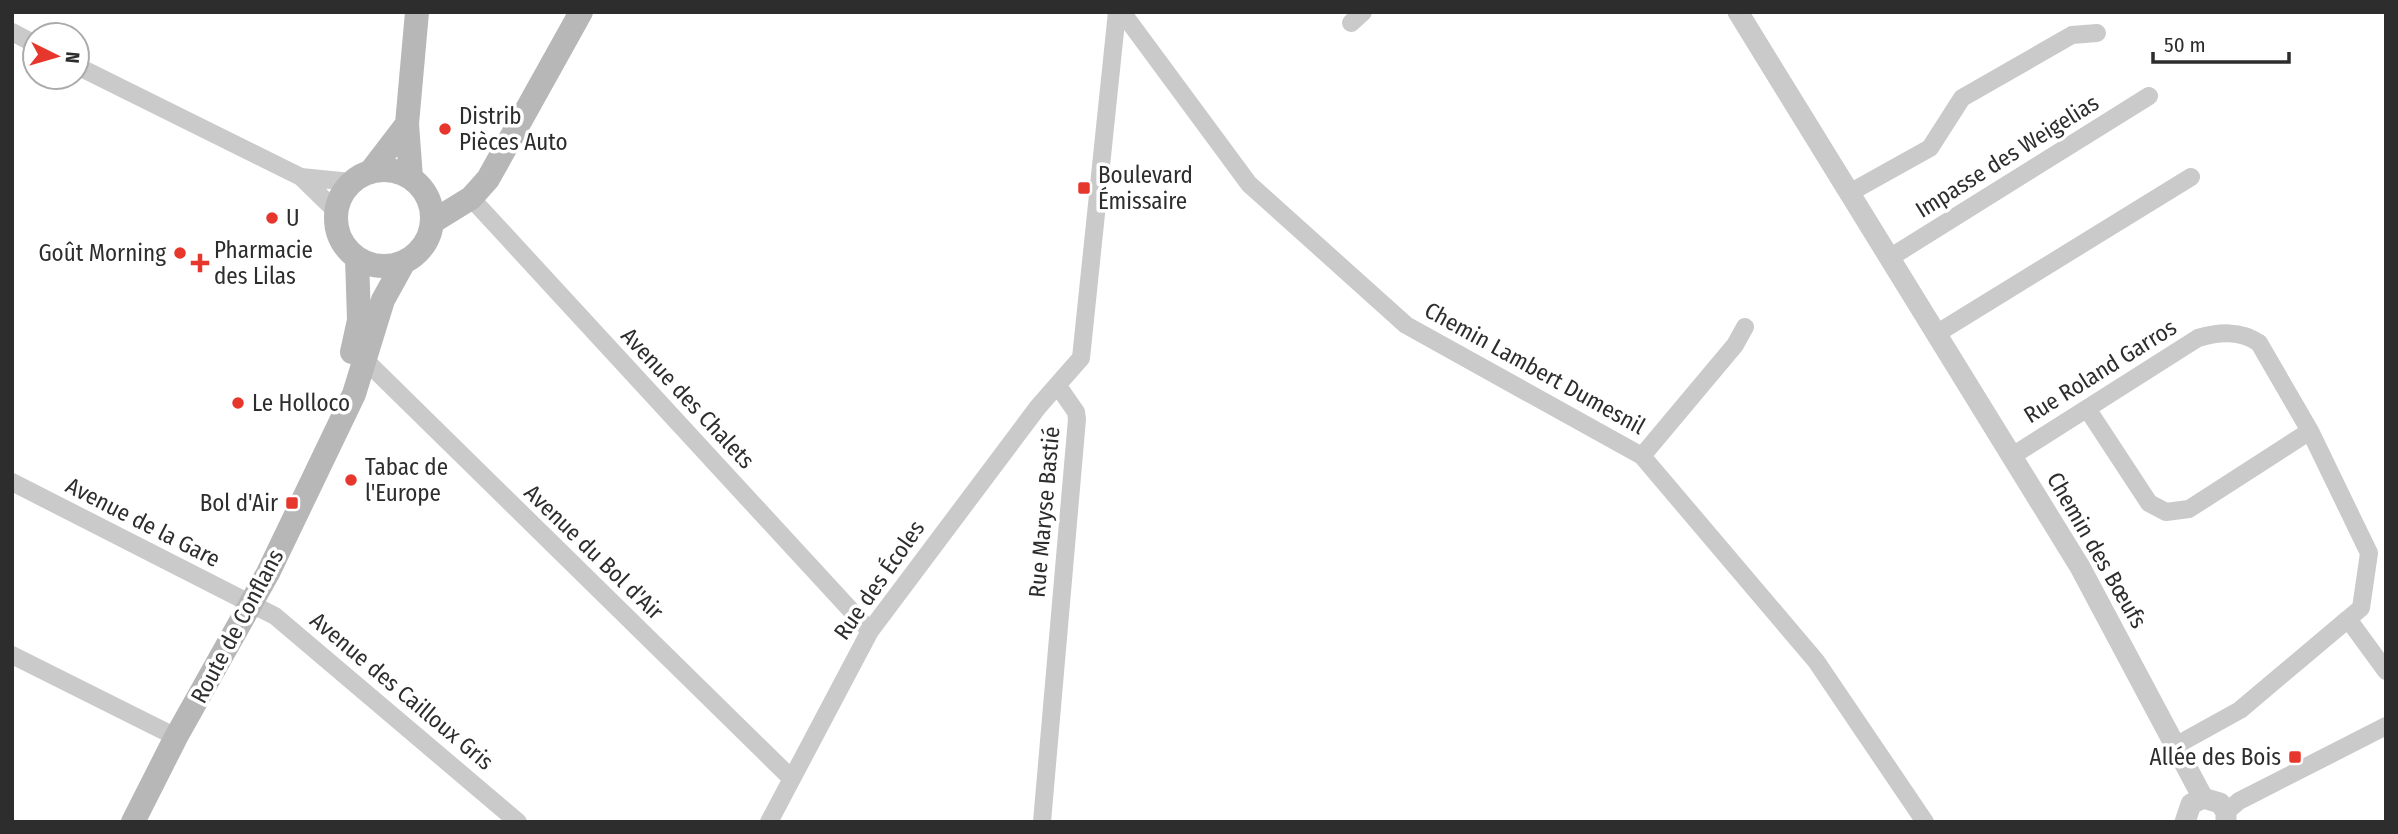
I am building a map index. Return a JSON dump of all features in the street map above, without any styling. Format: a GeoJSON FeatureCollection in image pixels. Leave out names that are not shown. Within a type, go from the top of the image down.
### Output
{"type":"FeatureCollection","features":[{"type":"Feature","properties":{"kind":"main road"},"geometry":{"type":"LineString","coordinates":[[411,178],[407,124],[418,12]]}},
{"type":"Feature","properties":{"kind":"main road"},"geometry":{"type":"LineString","coordinates":[[432,222],[471,198],[488,179],[581,12]]}},
{"type":"Feature","properties":{"kind":"main road"},"geometry":{"type":"LineString","coordinates":[[361,177],[385,170],[411,178],[428,197],[432,222],[423,246],[404,262],[388,267],[372,265],[357,258],[340,238],[336,211],[341,195],[361,177],[407,124]]}},
{"type":"Feature","properties":{"kind":"main road","name":"Route de Conflans"},"geometry":{"type":"LineString","coordinates":[[336,428],[359,320],[357,258]]}},
{"type":"Feature","properties":{"kind":"main road","name":"Route de Conflans"},"geometry":{"type":"LineString","coordinates":[[133,822],[176,737],[251,604],[354,394],[383,300],[404,262]]}},
{"type":"Feature","properties":{"kind":"street"},"geometry":{"type":"LineString","coordinates":[[1058,386],[1081,358],[1084,341],[1119,12]]}},
{"type":"Feature","properties":{"kind":"street","name":"Chemin Lambert Dumesnil"},"geometry":{"type":"LineString","coordinates":[[1119,12],[1249,184],[1406,325],[1642,456],[1816,661],[1925,822]]}},
{"type":"Feature","properties":{"kind":"street","name":"Chemin des Bœufs"},"geometry":{"type":"LineString","coordinates":[[1738,12],[2080,567],[2203,797]]}},
{"type":"Feature","properties":{"kind":"street"},"geometry":{"type":"LineString","coordinates":[[1851,192],[1930,148],[1962,98],[2072,36],[2097,33]]}},
{"type":"Feature","properties":{"kind":"street"},"geometry":{"type":"LineString","coordinates":[[91,73],[301,177],[336,211]]}},
{"type":"Feature","properties":{"kind":"street","name":"Impasse des Weigelias"},"geometry":{"type":"LineString","coordinates":[[1891,257],[2149,96]]}},
{"type":"Feature","properties":{"kind":"street"},"geometry":{"type":"LineString","coordinates":[[301,177],[361,177]]}},
{"type":"Feature","properties":{"kind":"street"},"geometry":{"type":"LineString","coordinates":[[1936,334],[2191,177]]}},
{"type":"Feature","properties":{"kind":"street","name":"Avenue des Chalets"},"geometry":{"type":"LineString","coordinates":[[471,198],[870,631]]}},
{"type":"Feature","properties":{"kind":"street"},"geometry":{"type":"LineString","coordinates":[[1642,456],[1735,345],[1745,327]]}},
{"type":"Feature","properties":{"kind":"street","name":"Rue Roland Garros"},"geometry":{"type":"LineString","coordinates":[[2012,456],[2198,338],[2213,334],[2239,333],[2259,343],[2310,431],[2369,553],[2361,608],[2348,619]]}},
{"type":"Feature","properties":{"kind":"street","name":"Avenue du Bol d'Air"},"geometry":{"type":"LineString","coordinates":[[365,360],[791,778]]}},
{"type":"Feature","properties":{"kind":"street","name":"Rue des Écoles"},"geometry":{"type":"LineString","coordinates":[[769,822],[870,631],[1038,407],[1058,386]]}},
{"type":"Feature","properties":{"kind":"street","name":"Rue Maryse Bastié"},"geometry":{"type":"LineString","coordinates":[[1042,822],[1077,419],[1076,412],[1058,386]]}},
{"type":"Feature","properties":{"kind":"street"},"geometry":{"type":"LineString","coordinates":[[2088,410],[2149,503],[2166,512],[2189,509],[2310,431]]}},
{"type":"Feature","properties":{"kind":"street","name":"Avenue de la Gare"},"geometry":{"type":"LineString","coordinates":[[12,482],[251,604]]}},
{"type":"Feature","properties":{"kind":"street","name":"Avenue des Cailloux Gris"},"geometry":{"type":"LineString","coordinates":[[251,604],[285,624],[518,822]]}},
{"type":"Feature","properties":{"kind":"street"},"geometry":{"type":"LineString","coordinates":[[2175,746],[2240,710],[2348,619],[2386,671]]}},
{"type":"Feature","properties":{"kind":"street"},"geometry":{"type":"LineString","coordinates":[[12,655],[176,737]]}},
{"type":"Feature","properties":{"kind":"street"},"geometry":{"type":"LineString","coordinates":[[2185,822],[2191,804],[2203,797],[2220,803],[2226,817],[2239,801],[2386,726]]}},
{"type":"Feature","properties":{"kind":"place","name":"Distrib Pièces Auto"},"geometry":{"type":"Point","coordinates":[445,129]}},
{"type":"Feature","properties":{"kind":"place","name":"Boulevard Émissaire"},"geometry":{"type":"Point","coordinates":[1084,188]}},
{"type":"Feature","properties":{"kind":"place","name":"U"},"geometry":{"type":"Point","coordinates":[272,218]}},
{"type":"Feature","properties":{"kind":"place","name":"Goût Morning"},"geometry":{"type":"Point","coordinates":[180,253]}},
{"type":"Feature","properties":{"kind":"place","name":"Pharmacie des Lilas"},"geometry":{"type":"Point","coordinates":[200,263]}},
{"type":"Feature","properties":{"kind":"place","name":"Le Holloco"},"geometry":{"type":"Point","coordinates":[238,403]}},
{"type":"Feature","properties":{"kind":"place","name":"Tabac de l'Europe"},"geometry":{"type":"Point","coordinates":[351,480]}},
{"type":"Feature","properties":{"kind":"place","name":"Bol d'Air"},"geometry":{"type":"Point","coordinates":[292,503]}},
{"type":"Feature","properties":{"kind":"place","name":"Allée des Bois"},"geometry":{"type":"Point","coordinates":[2295,757]}}]}
